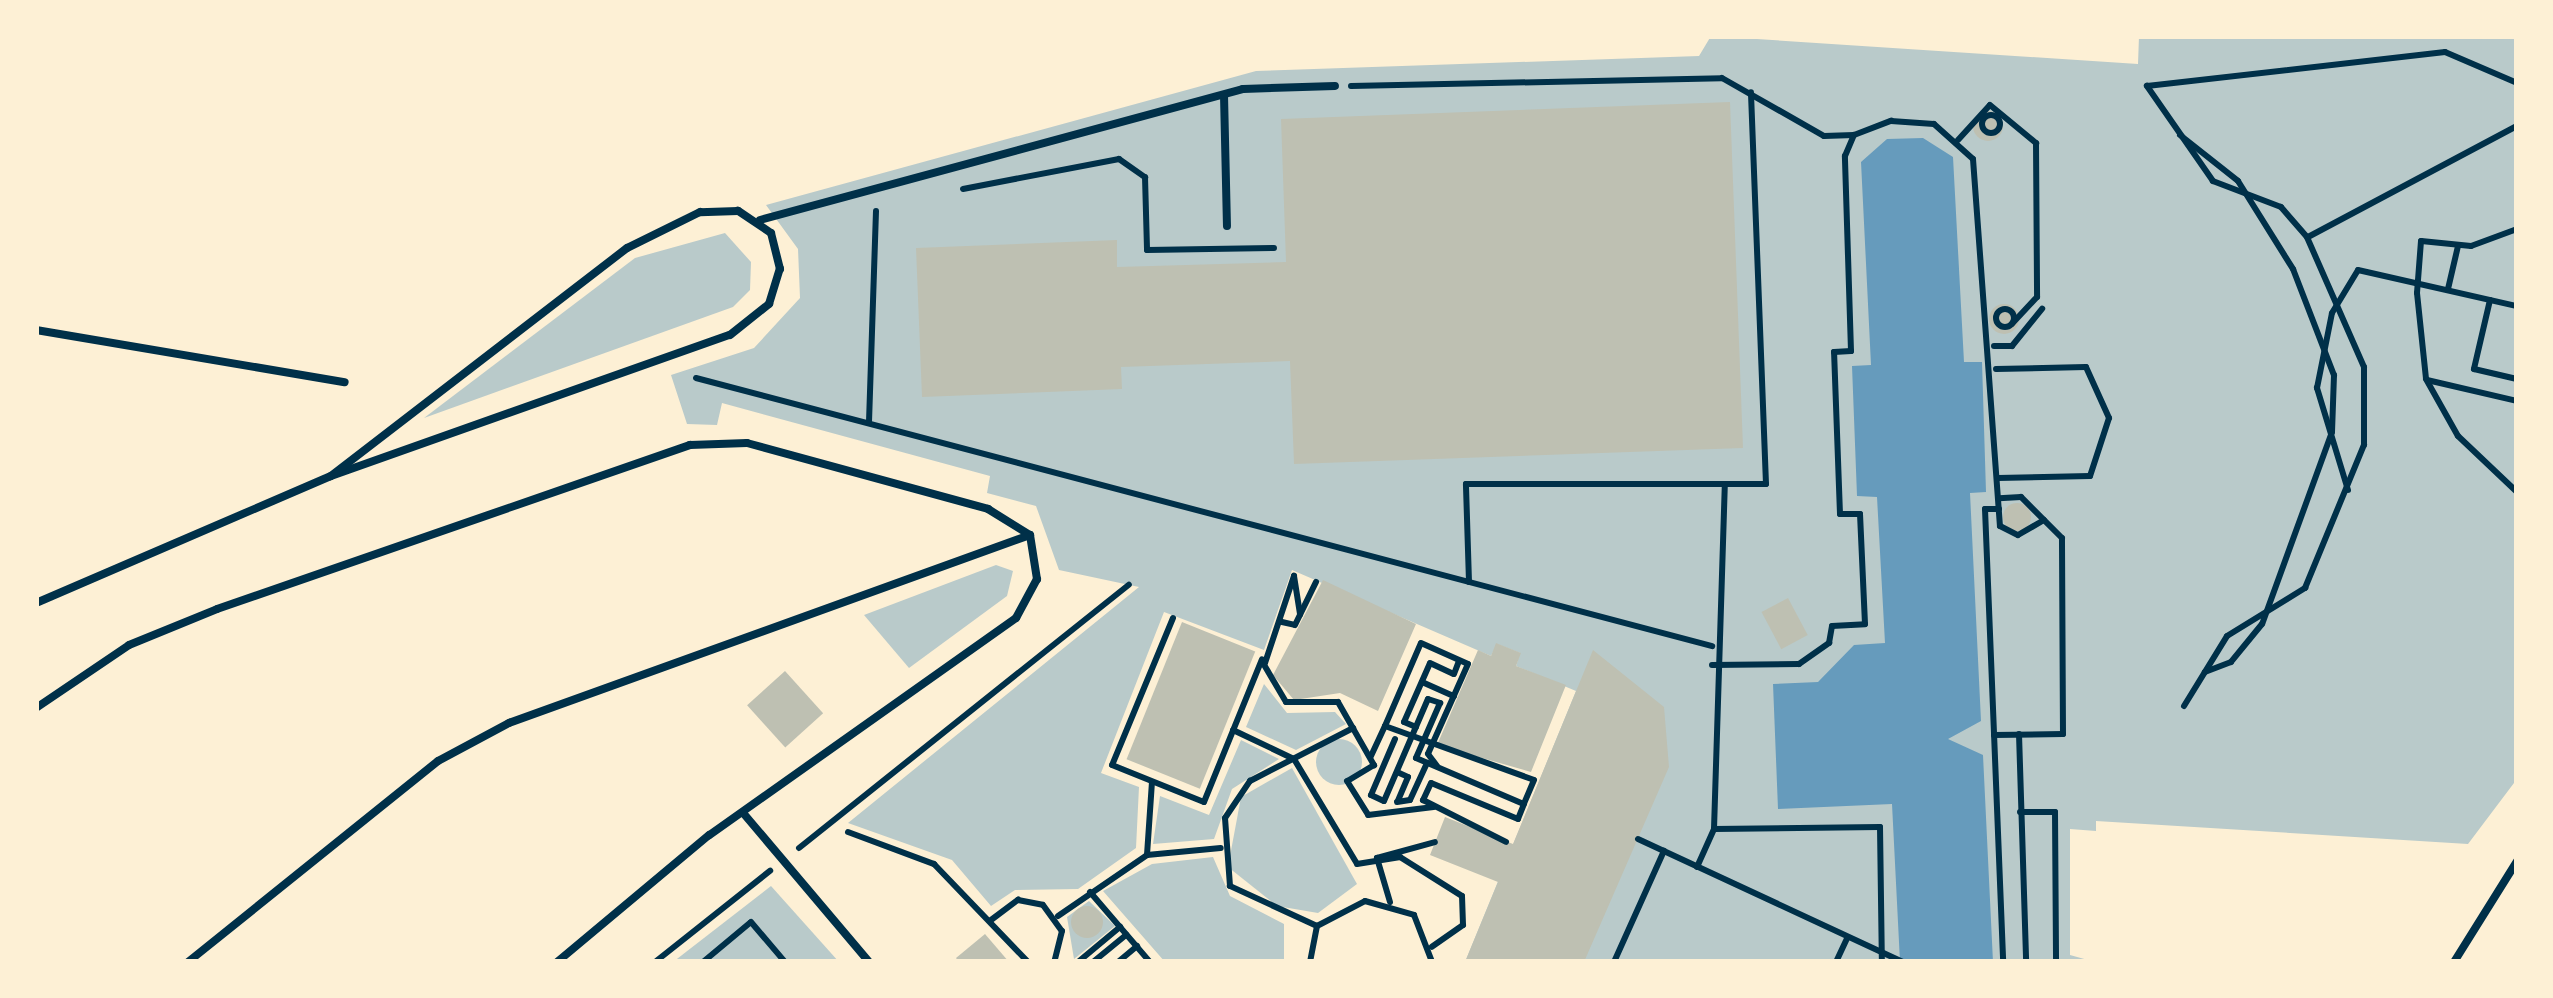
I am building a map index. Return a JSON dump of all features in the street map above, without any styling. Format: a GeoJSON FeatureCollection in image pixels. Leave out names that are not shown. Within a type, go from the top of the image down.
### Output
{"type":"FeatureCollection","features":[{"type":"Feature","properties":{"kind":"lane"},"geometry":{"type":"LineString","coordinates":[[331,476],[627,248],[700,212],[760,220],[1224,95],[1335,86]]}},
{"type":"Feature","properties":{"kind":"lane"},"geometry":{"type":"LineString","coordinates":[[1224,95],[1227,226]]}},
{"type":"Feature","properties":{"kind":"lane"},"geometry":{"type":"LineString","coordinates":[[36,603],[331,476],[730,335],[770,304],[780,269],[760,220]]}},
{"type":"Feature","properties":{"kind":"lane"},"geometry":{"type":"LineString","coordinates":[[36,330],[346,382]]}},
{"type":"Feature","properties":{"kind":"lane"},"geometry":{"type":"LineString","coordinates":[[36,708],[129,645],[217,609],[690,446],[747,443],[988,509],[1030,536],[1037,579],[1016,618],[744,814],[557,962]]}},
{"type":"Feature","properties":{"kind":"lane"},"geometry":{"type":"LineString","coordinates":[[188,962],[438,761],[508,723],[1030,536]]}},
{"type":"Feature","properties":{"kind":"lane"},"geometry":{"type":"LineString","coordinates":[[744,814],[780,863],[869,962]]}},
{"type":"Feature","properties":{"kind":"lane"},"geometry":{"type":"LineString","coordinates":[[2454,962],[2517,861]]}},
{"type":"Feature","properties":{"kind":"path"},"geometry":{"type":"LineString","coordinates":[[2184,706],[2227,636],[2306,588],[2349,493],[2364,445],[2364,367],[2340,299],[2307,237],[2282,207],[2213,181],[2147,86],[2445,52],[2517,82]]}},
{"type":"Feature","properties":{"kind":"path"},"geometry":{"type":"LineString","coordinates":[[1335,86],[1722,77],[1824,136],[1854,135],[1912,120],[1958,140],[1973,159],[1978,347],[2012,346],[2042,309]]}},
{"type":"Feature","properties":{"kind":"path"},"geometry":{"type":"LineString","coordinates":[[1468,581],[1466,484],[1766,484],[1751,92]]}},
{"type":"Feature","properties":{"kind":"path"},"geometry":{"type":"LineString","coordinates":[[1958,140],[1976,108],[2002,116],[2036,143],[2037,297],[2012,324]]}},
{"type":"Feature","properties":{"kind":"path"},"geometry":{"type":"LineString","coordinates":[[2307,237],[2517,126]]}},
{"type":"Feature","properties":{"kind":"path"},"geometry":{"type":"LineString","coordinates":[[1712,665],[1799,664],[1829,643],[1832,626],[1865,624],[1860,514],[1840,514],[1834,352],[1851,351],[1844,156],[1854,135]]}},
{"type":"Feature","properties":{"kind":"path"},"geometry":{"type":"LineString","coordinates":[[2179,135],[2217,157],[2293,269],[2334,375],[2329,439],[2265,612],[2238,655],[2205,672]]}},
{"type":"Feature","properties":{"kind":"path"},"geometry":{"type":"LineString","coordinates":[[955,190],[1120,159],[1145,177],[1147,250],[1274,248]]}},
{"type":"Feature","properties":{"kind":"path"},"geometry":{"type":"LineString","coordinates":[[869,422],[870,221],[888,204]]}},
{"type":"Feature","properties":{"kind":"path"},"geometry":{"type":"LineString","coordinates":[[2517,229],[2458,246],[2421,241],[2418,284],[2426,380],[2458,436],[2517,492]]}},
{"type":"Feature","properties":{"kind":"path"},"geometry":{"type":"LineString","coordinates":[[2448,290],[2458,246]]}},
{"type":"Feature","properties":{"kind":"path"},"geometry":{"type":"LineString","coordinates":[[2349,493],[2318,412],[2324,352],[2340,299],[2358,270],[2517,306]]}},
{"type":"Feature","properties":{"kind":"path"},"geometry":{"type":"LineString","coordinates":[[2490,300],[2474,369],[2517,379]]}},
{"type":"Feature","properties":{"kind":"path"},"geometry":{"type":"LineString","coordinates":[[1994,346],[1999,509],[2011,534],[2044,520]]}},
{"type":"Feature","properties":{"kind":"path"},"geometry":{"type":"LineString","coordinates":[[1995,369],[2086,368],[2109,418],[2090,476],[1998,478]]}},
{"type":"Feature","properties":{"kind":"path"},"geometry":{"type":"LineString","coordinates":[[695,378],[1712,646]]}},
{"type":"Feature","properties":{"kind":"path"},"geometry":{"type":"LineString","coordinates":[[2426,380],[2517,400]]}},
{"type":"Feature","properties":{"kind":"path"},"geometry":{"type":"LineString","coordinates":[[1697,867],[1714,829],[1712,646],[1729,558],[1725,484]]}},
{"type":"Feature","properties":{"kind":"path"},"geometry":{"type":"LineString","coordinates":[[1994,735],[2063,734],[2062,538],[2021,497],[1999,498]]}},
{"type":"Feature","properties":{"kind":"path"},"geometry":{"type":"LineString","coordinates":[[1999,509],[1985,509],[2003,962]]}},
{"type":"Feature","properties":{"kind":"path"},"geometry":{"type":"LineString","coordinates":[[1173,618],[1112,765],[1204,802],[1282,622],[1294,576],[1300,615]]}},
{"type":"Feature","properties":{"kind":"path"},"geometry":{"type":"LineString","coordinates":[[1282,622],[1300,615],[1316,582]]}},
{"type":"Feature","properties":{"kind":"path"},"geometry":{"type":"LineString","coordinates":[[655,962],[1129,585]]}},
{"type":"Feature","properties":{"kind":"path"},"geometry":{"type":"LineString","coordinates":[[1437,767],[1431,747],[1468,664],[1421,643],[1370,758],[1347,782],[1368,815],[1438,806]]}},
{"type":"Feature","properties":{"kind":"path"},"geometry":{"type":"LineString","coordinates":[[1416,727],[1404,722],[1430,663],[1454,674],[1460,660]]}},
{"type":"Feature","properties":{"kind":"path"},"geometry":{"type":"LineString","coordinates":[[1264,665],[1286,702],[1338,702],[1370,758]]}},
{"type":"Feature","properties":{"kind":"path"},"geometry":{"type":"LineString","coordinates":[[1422,682],[1454,696]]}},
{"type":"Feature","properties":{"kind":"path"},"geometry":{"type":"LineString","coordinates":[[1395,739],[1371,795],[1384,801],[1428,699],[1439,704],[1416,758],[1525,804]]}},
{"type":"Feature","properties":{"kind":"path"},"geometry":{"type":"LineString","coordinates":[[1385,726],[1443,753],[1534,780],[1518,819],[1431,783],[1423,800],[1507,842]]}},
{"type":"Feature","properties":{"kind":"path"},"geometry":{"type":"LineString","coordinates":[[1317,926],[1230,886],[1221,848],[1239,790],[1353,728]]}},
{"type":"Feature","properties":{"kind":"path"},"geometry":{"type":"LineString","coordinates":[[1233,730],[1294,759],[1357,864],[1435,842]]}},
{"type":"Feature","properties":{"kind":"path"},"geometry":{"type":"LineString","coordinates":[[1427,732],[1436,736]]}},
{"type":"Feature","properties":{"kind":"path"},"geometry":{"type":"LineString","coordinates":[[2019,734],[2026,962]]}},
{"type":"Feature","properties":{"kind":"path"},"geometry":{"type":"LineString","coordinates":[[1396,772],[1408,777],[1397,802],[1410,800],[1426,763]]}},
{"type":"Feature","properties":{"kind":"path"},"geometry":{"type":"LineString","coordinates":[[1147,855],[1153,781]]}},
{"type":"Feature","properties":{"kind":"path"},"geometry":{"type":"LineString","coordinates":[[2020,812],[2055,812],[2056,962]]}},
{"type":"Feature","properties":{"kind":"path"},"geometry":{"type":"LineString","coordinates":[[1714,829],[1880,827],[1884,956]]}},
{"type":"Feature","properties":{"kind":"path"},"geometry":{"type":"LineString","coordinates":[[848,832],[934,864],[1028,962]]}},
{"type":"Feature","properties":{"kind":"path"},"geometry":{"type":"LineString","coordinates":[[1638,839],[1904,962]]}},
{"type":"Feature","properties":{"kind":"path"},"geometry":{"type":"LineString","coordinates":[[1054,962],[1058,916],[1090,892],[1147,855],[1221,848]]}},
{"type":"Feature","properties":{"kind":"path"},"geometry":{"type":"LineString","coordinates":[[1614,962],[1664,851]]}},
{"type":"Feature","properties":{"kind":"path"},"geometry":{"type":"LineString","coordinates":[[1377,858],[1390,902]]}},
{"type":"Feature","properties":{"kind":"path"},"geometry":{"type":"LineString","coordinates":[[1377,858],[1424,864],[1462,896],[1462,925],[1432,947]]}},
{"type":"Feature","properties":{"kind":"path"},"geometry":{"type":"LineString","coordinates":[[1090,892],[1150,962]]}},
{"type":"Feature","properties":{"kind":"path"},"geometry":{"type":"LineString","coordinates":[[991,920],[1018,900],[1058,916]]}},
{"type":"Feature","properties":{"kind":"path"},"geometry":{"type":"LineString","coordinates":[[1310,962],[1317,926],[1346,906],[1390,902],[1414,915],[1432,947],[1432,962]]}},
{"type":"Feature","properties":{"kind":"path"},"geometry":{"type":"LineString","coordinates":[[703,962],[751,922],[785,962]]}},
{"type":"Feature","properties":{"kind":"path"},"geometry":{"type":"LineString","coordinates":[[1078,962],[1124,931]]}},
{"type":"Feature","properties":{"kind":"path"},"geometry":{"type":"LineString","coordinates":[[1094,962],[1124,931]]}},
{"type":"Feature","properties":{"kind":"path"},"geometry":{"type":"LineString","coordinates":[[1836,962],[1847,937]]}},
{"type":"Feature","properties":{"kind":"path"},"geometry":{"type":"LineString","coordinates":[[1118,962],[1137,946]]}},
{"type":"Feature","properties":{"kind":"shaded area"},"geometry":{"type":"Polygon","coordinates":[[[1711,36],[2138,64],[2139,36],[2517,36],[2517,779],[2468,844],[2096,821],[2096,831],[2070,829],[2070,955],[2095,962],[1465,962],[1576,691],[1516,666],[1520,653],[1497,644],[1491,656],[1292,570],[1264,650],[1164,612],[1101,773],[1139,787],[1136,848],[1078,889],[1015,890],[991,906],[952,860],[848,823],[1139,587],[1059,570],[1036,506],[987,493],[990,476],[722,403],[717,425],[687,424],[671,375],[754,348],[800,298],[798,249],[766,205],[1256,71],[1699,56],[1711,36]]]}},
{"type":"Feature","properties":{"kind":"shaded area"},"geometry":{"type":"Polygon","coordinates":[[[725,233],[751,262],[750,290],[733,307],[424,418],[635,258],[725,233]]]}},
{"type":"Feature","properties":{"kind":"shaded area"},"geometry":{"type":"Polygon","coordinates":[[[996,565],[1013,571],[1007,596],[909,668],[864,615],[996,565]]]}},
{"type":"Feature","properties":{"kind":"shaded area"},"geometry":{"type":"Polygon","coordinates":[[[1264,684],[1287,713],[1335,712],[1346,724],[1296,750],[1246,727],[1264,684]]]}},
{"type":"Feature","properties":{"kind":"shaded area"},"geometry":{"type":"Polygon","coordinates":[[[1339,739],[1355,746],[1362,762],[1355,778],[1339,785],[1323,778],[1316,762],[1323,746],[1339,739]]]}},
{"type":"Feature","properties":{"kind":"shaded area"},"geometry":{"type":"Polygon","coordinates":[[[1241,740],[1279,759],[1232,789],[1214,839],[1153,844],[1160,796],[1209,815],[1241,740]]]}},
{"type":"Feature","properties":{"kind":"shaded area"},"geometry":{"type":"Polygon","coordinates":[[[1292,768],[1357,884],[1318,913],[1277,906],[1228,867],[1241,797],[1292,768]]]}},
{"type":"Feature","properties":{"kind":"shaded area"},"geometry":{"type":"Polygon","coordinates":[[[1213,857],[1230,896],[1284,924],[1284,962],[1165,962],[1103,891],[1152,864],[1213,857]]]}},
{"type":"Feature","properties":{"kind":"shaded area"},"geometry":{"type":"Polygon","coordinates":[[[771,886],[839,962],[673,962],[771,886]]]}},
{"type":"Feature","properties":{"kind":"shaded area"},"geometry":{"type":"Polygon","coordinates":[[[1089,901],[1115,926],[1074,959],[1067,917],[1089,901]]]}},
{"type":"Feature","properties":{"kind":"water"},"geometry":{"type":"Polygon","coordinates":[[[1923,138],[1953,157],[1964,362],[1982,362],[1986,492],[1970,493],[1981,721],[1948,739],[1983,755],[1993,962],[1900,962],[1892,804],[1778,809],[1773,684],[1818,682],[1854,645],[1885,643],[1877,497],[1857,496],[1852,366],[1871,365],[1861,162],[1887,139],[1923,138]]]}},
{"type":"Feature","properties":{"kind":"building"},"geometry":{"type":"Polygon","coordinates":[[[1730,102],[1743,448],[1294,464],[1290,361],[1121,367],[1122,389],[922,397],[916,248],[1117,240],[1117,267],[1286,262],[1281,119],[1730,102]]]}},
{"type":"Feature","properties":{"kind":"building"},"geometry":{"type":"Polygon","coordinates":[[[1988,111],[1999,115],[2003,126],[1999,137],[1988,141],[1977,137],[1973,126],[1977,115],[1988,111]]]}},
{"type":"Feature","properties":{"kind":"building"},"geometry":{"type":"Polygon","coordinates":[[[2004,304],[2015,308],[2019,319],[2015,330],[2004,334],[1993,330],[1989,319],[1993,308],[2004,304]]]}},
{"type":"Feature","properties":{"kind":"building"},"geometry":{"type":"Polygon","coordinates":[[[2017,503],[2027,507],[2031,517],[2027,527],[2017,531],[2007,527],[2003,517],[2007,507],[2017,503]]]}},
{"type":"Feature","properties":{"kind":"building"},"geometry":{"type":"Polygon","coordinates":[[[1323,580],[1416,624],[1378,711],[1340,693],[1294,700],[1273,675],[1323,580]]]}},
{"type":"Feature","properties":{"kind":"building"},"geometry":{"type":"Polygon","coordinates":[[[1788,598],[1808,635],[1781,649],[1762,612],[1788,598]]]}},
{"type":"Feature","properties":{"kind":"building"},"geometry":{"type":"Polygon","coordinates":[[[1182,622],[1255,652],[1200,789],[1127,759],[1182,622]]]}},
{"type":"Feature","properties":{"kind":"building"},"geometry":{"type":"Polygon","coordinates":[[[1496,643],[1521,653],[1516,666],[1566,685],[1531,772],[1437,745],[1478,650],[1491,656],[1496,643]]]}},
{"type":"Feature","properties":{"kind":"building"},"geometry":{"type":"Polygon","coordinates":[[[1593,650],[1664,707],[1669,767],[1584,962],[1465,962],[1498,882],[1430,855],[1445,817],[1513,844],[1593,650]]]}},
{"type":"Feature","properties":{"kind":"building"},"geometry":{"type":"Polygon","coordinates":[[[785,671],[823,713],[785,747],[747,705],[785,671]]]}},
{"type":"Feature","properties":{"kind":"building"},"geometry":{"type":"Polygon","coordinates":[[[1087,906],[1098,911],[1103,922],[1098,933],[1087,938],[1076,933],[1071,922],[1076,911],[1087,906]]]}},
{"type":"Feature","properties":{"kind":"building"},"geometry":{"type":"Polygon","coordinates":[[[985,934],[1009,962],[959,962],[956,958],[985,934]]]}}]}
